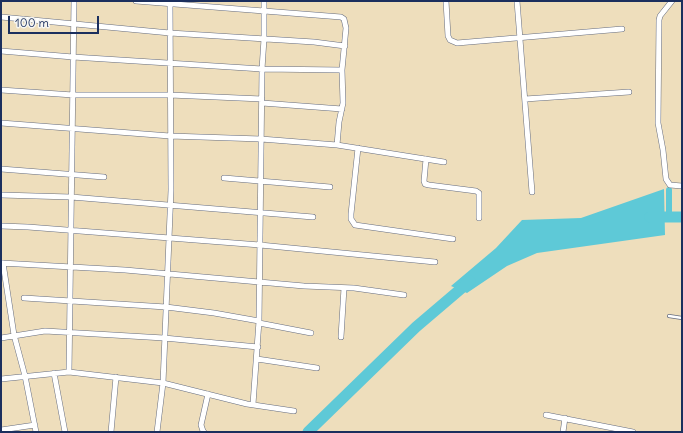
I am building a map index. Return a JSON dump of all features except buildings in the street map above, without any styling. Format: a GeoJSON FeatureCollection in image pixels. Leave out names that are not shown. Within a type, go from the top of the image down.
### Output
{"type":"FeatureCollection","features":[{"type":"Feature","properties":{"kind":"street"},"geometry":{"type":"LineString","coordinates":[[69,372],[74,1]]}},
{"type":"Feature","properties":{"kind":"street"},"geometry":{"type":"LineString","coordinates":[[136,1],[170,2],[341,17],[344,19],[345,46],[342,70],[342,109],[337,145]]}},
{"type":"Feature","properties":{"kind":"street"},"geometry":{"type":"LineString","coordinates":[[253,404],[259,322],[264,1]]}},
{"type":"Feature","properties":{"kind":"street"},"geometry":{"type":"LineString","coordinates":[[446,1],[448,36],[453,42],[622,29]]}},
{"type":"Feature","properties":{"kind":"street"},"geometry":{"type":"LineString","coordinates":[[517,1],[532,192]]}},
{"type":"Feature","properties":{"kind":"street"},"geometry":{"type":"LineString","coordinates":[[672,1],[660,16],[659,20],[657,119],[663,150],[666,179],[670,185],[682,186]]}},
{"type":"Feature","properties":{"kind":"street"},"geometry":{"type":"LineString","coordinates":[[157,432],[163,383],[169,204],[171,190],[170,2]]}},
{"type":"Feature","properties":{"kind":"street"},"geometry":{"type":"LineString","coordinates":[[1,17],[170,33],[264,38],[345,46]]}},
{"type":"Feature","properties":{"kind":"street"},"geometry":{"type":"LineString","coordinates":[[1,51],[262,70],[342,70]]}},
{"type":"Feature","properties":{"kind":"street"},"geometry":{"type":"LineString","coordinates":[[1,90],[73,95],[170,95],[262,101],[342,109]]}},
{"type":"Feature","properties":{"kind":"street"},"geometry":{"type":"LineString","coordinates":[[525,99],[629,92]]}},
{"type":"Feature","properties":{"kind":"street"},"geometry":{"type":"LineString","coordinates":[[1,123],[170,136],[337,145],[444,162]]}},
{"type":"Feature","properties":{"kind":"street"},"geometry":{"type":"LineString","coordinates":[[358,148],[351,214],[351,219],[355,225],[453,239]]}},
{"type":"Feature","properties":{"kind":"street"},"geometry":{"type":"LineString","coordinates":[[426,159],[425,184],[476,191],[479,193],[479,218]]}},
{"type":"Feature","properties":{"kind":"street"},"geometry":{"type":"LineString","coordinates":[[1,169],[104,177]]}},
{"type":"Feature","properties":{"kind":"street"},"geometry":{"type":"LineString","coordinates":[[224,178],[330,187]]}},
{"type":"Feature","properties":{"kind":"street"},"geometry":{"type":"LineString","coordinates":[[1,195],[71,197],[313,217]]}},
{"type":"Feature","properties":{"kind":"street"},"geometry":{"type":"LineString","coordinates":[[1,226],[260,245],[435,262]]}},
{"type":"Feature","properties":{"kind":"street"},"geometry":{"type":"LineString","coordinates":[[36,432],[25,376],[14,335],[2,263],[260,281],[404,295]]}},
{"type":"Feature","properties":{"kind":"street"},"geometry":{"type":"LineString","coordinates":[[341,337],[344,288]]}},
{"type":"Feature","properties":{"kind":"street"},"geometry":{"type":"LineString","coordinates":[[24,298],[166,308],[214,313],[311,333]]}},
{"type":"Feature","properties":{"kind":"street"},"geometry":{"type":"LineString","coordinates":[[1,338],[45,331],[164,338],[258,347]]}},
{"type":"Feature","properties":{"kind":"street"},"geometry":{"type":"LineString","coordinates":[[257,358],[317,368]]}},
{"type":"Feature","properties":{"kind":"street"},"geometry":{"type":"LineString","coordinates":[[1,379],[69,372],[116,377],[163,383],[246,404],[294,411]]}},
{"type":"Feature","properties":{"kind":"street"},"geometry":{"type":"LineString","coordinates":[[54,374],[65,432]]}},
{"type":"Feature","properties":{"kind":"street"},"geometry":{"type":"LineString","coordinates":[[111,432],[116,377]]}},
{"type":"Feature","properties":{"kind":"street"},"geometry":{"type":"LineString","coordinates":[[204,432],[202,425],[208,394]]}},
{"type":"Feature","properties":{"kind":"street"},"geometry":{"type":"LineString","coordinates":[[546,415],[633,432]]}},
{"type":"Feature","properties":{"kind":"street"},"geometry":{"type":"LineString","coordinates":[[563,432],[565,418]]}},
{"type":"Feature","properties":{"kind":"street"},"geometry":{"type":"LineString","coordinates":[[1,430],[35,425]]}},
{"type":"Feature","properties":{"kind":"lane"},"geometry":{"type":"LineString","coordinates":[[669,316],[682,318]]}},
{"type":"Feature","properties":{"kind":"water"},"geometry":{"type":"Polygon","coordinates":[[[664,189],[665,235],[537,253],[507,266],[467,293],[451,286],[496,248],[522,220],[581,218],[664,189]]]}},
{"type":"Feature","properties":{"kind":"waterway"},"geometry":{"type":"LineString","coordinates":[[669,190],[669,216]]}},
{"type":"Feature","properties":{"kind":"waterway"},"geometry":{"type":"LineString","coordinates":[[650,217],[682,217]]}},
{"type":"Feature","properties":{"kind":"waterway"},"geometry":{"type":"LineString","coordinates":[[308,432],[416,327],[470,281]]}}]}
